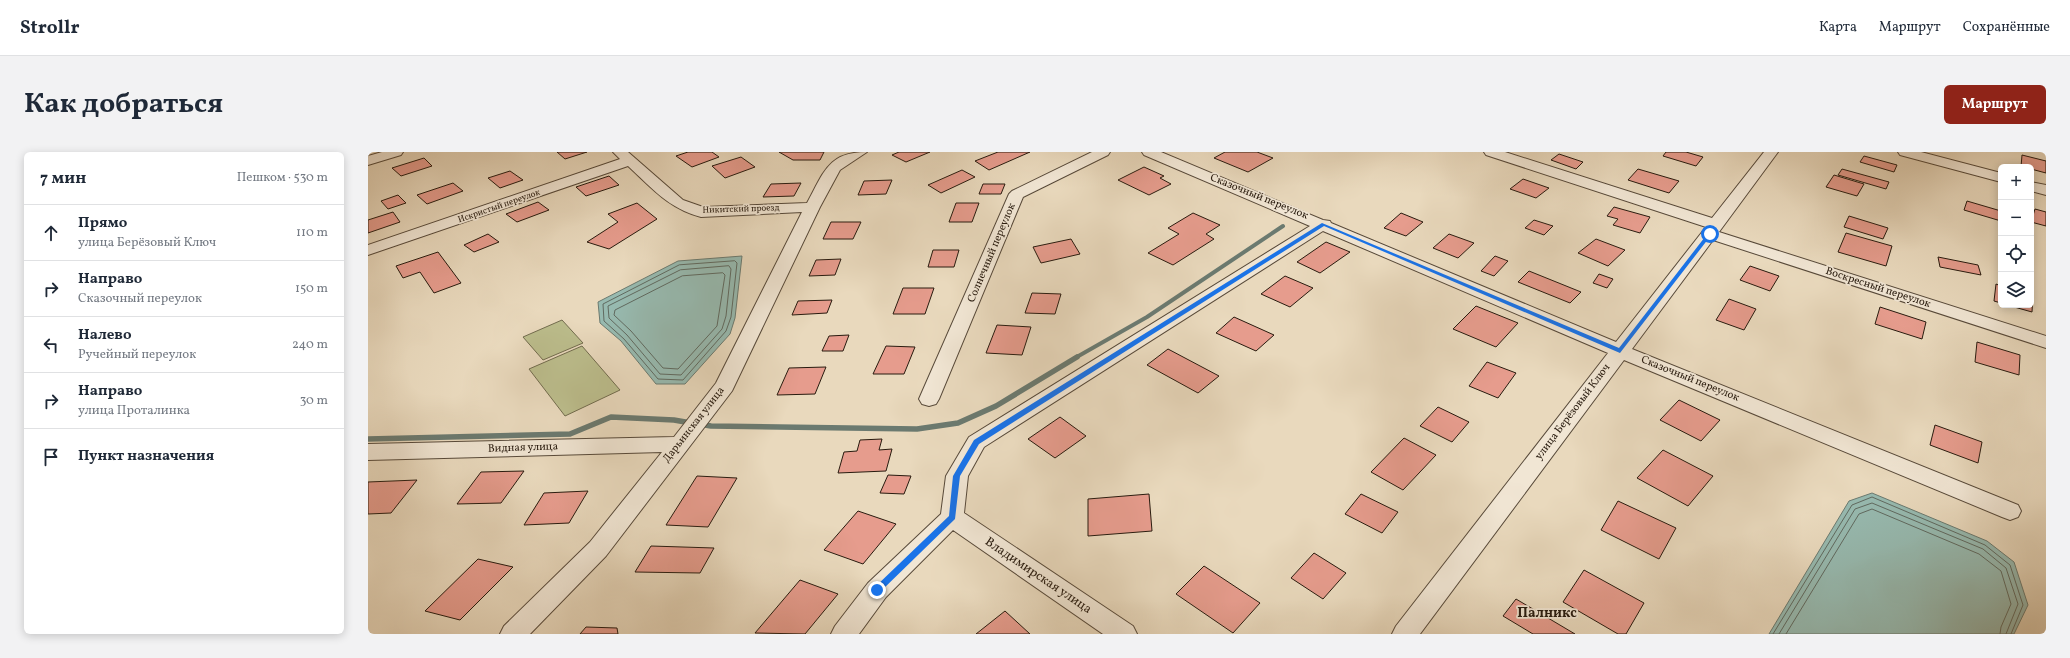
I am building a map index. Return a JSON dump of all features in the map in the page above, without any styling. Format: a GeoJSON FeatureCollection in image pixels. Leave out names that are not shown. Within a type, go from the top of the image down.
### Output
{"type":"FeatureCollection","features":[{"type":"Feature","properties":{"kind":"street"},"geometry":{"type":"LineString","coordinates":[[368,161],[396,152]]}},
{"type":"Feature","properties":{"kind":"street","name":"Дарьинская улица"},"geometry":{"type":"LineString","coordinates":[[513,634],[598,549],[725,386],[812,207],[834,168],[860,152]]}},
{"type":"Feature","properties":{"kind":"street","name":"Солнечный переулок"},"geometry":{"type":"LineString","coordinates":[[928,399],[1017,194],[1103,152]]}},
{"type":"Feature","properties":{"kind":"street","name":"Сказочный переулок"},"geometry":{"type":"LineString","coordinates":[[1149,152],[1324,224],[1620,351],[2010,511]]}},
{"type":"Feature","properties":{"kind":"street","name":"Воскресный переулок"},"geometry":{"type":"LineString","coordinates":[[1491,152],[2046,342]]}},
{"type":"Feature","properties":{"kind":"street","name":"улица Берёзовый Ключ"},"geometry":{"type":"LineString","coordinates":[[1405,634],[1770,152]]}},
{"type":"Feature","properties":{"kind":"street"},"geometry":{"type":"LineString","coordinates":[[1905,152],[1998,177]]}},
{"type":"Feature","properties":{"kind":"street","name":"Никитский проезд"},"geometry":{"type":"LineString","coordinates":[[624,156],[678,204],[701,212],[812,207]]}},
{"type":"Feature","properties":{"kind":"street","name":"Искристый переулок"},"geometry":{"type":"LineString","coordinates":[[368,250],[624,156]]}},
{"type":"Feature","properties":{"kind":"street"},"geometry":{"type":"LineString","coordinates":[[2034,187],[2046,190]]}},
{"type":"Feature","properties":{"kind":"street"},"geometry":{"type":"LineString","coordinates":[[844,634],[877,590],[952,517],[957,476],[976,442],[1324,224]]}},
{"type":"Feature","properties":{"kind":"street","name":"Видная улица"},"geometry":{"type":"LineString","coordinates":[[368,452],[679,444]]}},
{"type":"Feature","properties":{"kind":"street","name":"Владимирская улица"},"geometry":{"type":"LineString","coordinates":[[952,517],[1124,634]]}},
{"type":"Feature","properties":{"kind":"green space"},"geometry":{"type":"Polygon","coordinates":[[[562,320],[583,343],[543,360],[523,337],[562,320]]]}},
{"type":"Feature","properties":{"kind":"green space"},"geometry":{"type":"Polygon","coordinates":[[[582,346],[620,390],[565,416],[529,369],[582,346]]]}},
{"type":"Feature","properties":{"kind":"water"},"geometry":{"type":"Polygon","coordinates":[[[742,256],[735,318],[730,334],[685,384],[656,384],[621,341],[600,323],[598,302],[678,261],[742,256]]]}},
{"type":"Feature","properties":{"kind":"water"},"geometry":{"type":"Polygon","coordinates":[[[1872,493],[1987,541],[2014,562],[2028,605],[2014,634],[1769,634],[1849,501],[1872,493]]]}},
{"type":"Feature","properties":{"kind":"building"},"geometry":{"type":"Polygon","coordinates":[[[557,152],[587,152],[565,159],[557,152]]]}},
{"type":"Feature","properties":{"kind":"building"},"geometry":{"type":"Polygon","coordinates":[[[688,152],[712,152],[719,157],[692,167],[676,156],[688,152]]]}},
{"type":"Feature","properties":{"kind":"building"},"geometry":{"type":"Polygon","coordinates":[[[779,152],[824,152],[820,160],[793,160],[779,152]]]}},
{"type":"Feature","properties":{"kind":"building"},"geometry":{"type":"Polygon","coordinates":[[[899,152],[930,152],[906,162],[892,155],[899,152]]]}},
{"type":"Feature","properties":{"kind":"building"},"geometry":{"type":"Polygon","coordinates":[[[998,152],[1030,152],[989,170],[975,161],[998,152]]]}},
{"type":"Feature","properties":{"kind":"building"},"geometry":{"type":"Polygon","coordinates":[[[1225,152],[1257,152],[1273,158],[1248,172],[1214,158],[1225,152]]]}},
{"type":"Feature","properties":{"kind":"building"},"geometry":{"type":"Polygon","coordinates":[[[1666,152],[1686,152],[1703,157],[1696,166],[1663,156],[1666,152]]]}},
{"type":"Feature","properties":{"kind":"building"},"geometry":{"type":"Polygon","coordinates":[[[1559,154],[1583,162],[1576,169],[1551,160],[1559,154]]]}},
{"type":"Feature","properties":{"kind":"building"},"geometry":{"type":"Polygon","coordinates":[[[2022,155],[2046,161],[2046,173],[2034,170],[2034,164],[2021,164],[2022,155]]]}},
{"type":"Feature","properties":{"kind":"building"},"geometry":{"type":"Polygon","coordinates":[[[1864,156],[1897,165],[1894,172],[1860,162],[1864,156]]]}},
{"type":"Feature","properties":{"kind":"building"},"geometry":{"type":"Polygon","coordinates":[[[741,157],[755,167],[725,178],[712,166],[741,157]]]}},
{"type":"Feature","properties":{"kind":"building"},"geometry":{"type":"Polygon","coordinates":[[[424,158],[432,166],[401,176],[392,168],[424,158]]]}},
{"type":"Feature","properties":{"kind":"building"},"geometry":{"type":"Polygon","coordinates":[[[1144,167],[1164,176],[1160,178],[1171,184],[1149,195],[1118,180],[1144,167]]]}},
{"type":"Feature","properties":{"kind":"building"},"geometry":{"type":"Polygon","coordinates":[[[1638,169],[1679,181],[1669,193],[1628,180],[1638,169]]]}},
{"type":"Feature","properties":{"kind":"building"},"geometry":{"type":"Polygon","coordinates":[[[1842,169],[1889,182],[1886,189],[1838,175],[1842,169]]]}},
{"type":"Feature","properties":{"kind":"building"},"geometry":{"type":"Polygon","coordinates":[[[962,170],[975,177],[941,193],[928,185],[962,170]]]}},
{"type":"Feature","properties":{"kind":"building"},"geometry":{"type":"Polygon","coordinates":[[[510,171],[523,180],[500,188],[488,178],[510,171]]]}},
{"type":"Feature","properties":{"kind":"building"},"geometry":{"type":"Polygon","coordinates":[[[1834,175],[1864,184],[1857,196],[1826,187],[1834,175]]]}},
{"type":"Feature","properties":{"kind":"building"},"geometry":{"type":"Polygon","coordinates":[[[609,176],[619,185],[586,196],[576,187],[609,176]]]}},
{"type":"Feature","properties":{"kind":"building"},"geometry":{"type":"Polygon","coordinates":[[[1523,179],[1549,188],[1536,198],[1510,189],[1523,179]]]}},
{"type":"Feature","properties":{"kind":"building"},"geometry":{"type":"Polygon","coordinates":[[[892,180],[886,194],[858,195],[864,181],[892,180]]]}},
{"type":"Feature","properties":{"kind":"building"},"geometry":{"type":"Polygon","coordinates":[[[453,183],[463,191],[427,204],[417,195],[453,183]]]}},
{"type":"Feature","properties":{"kind":"building"},"geometry":{"type":"Polygon","coordinates":[[[801,183],[794,196],[763,197],[771,184],[801,183]]]}},
{"type":"Feature","properties":{"kind":"building"},"geometry":{"type":"Polygon","coordinates":[[[983,184],[1005,184],[1001,194],[979,194],[983,184]]]}},
{"type":"Feature","properties":{"kind":"building"},"geometry":{"type":"Polygon","coordinates":[[[398,195],[406,203],[388,209],[381,201],[398,195]]]}},
{"type":"Feature","properties":{"kind":"building"},"geometry":{"type":"Polygon","coordinates":[[[1967,201],[1998,210],[1998,220],[1964,210],[1967,201]]]}},
{"type":"Feature","properties":{"kind":"building"},"geometry":{"type":"Polygon","coordinates":[[[538,202],[549,210],[517,222],[506,214],[538,202]]]}},
{"type":"Feature","properties":{"kind":"building"},"geometry":{"type":"Polygon","coordinates":[[[637,203],[657,219],[609,249],[587,242],[618,222],[608,214],[637,203]]]}},
{"type":"Feature","properties":{"kind":"building"},"geometry":{"type":"Polygon","coordinates":[[[956,203],[979,203],[972,222],[949,222],[956,203]]]}},
{"type":"Feature","properties":{"kind":"building"},"geometry":{"type":"Polygon","coordinates":[[[1614,207],[1650,217],[1640,233],[1613,225],[1618,219],[1607,216],[1614,207]]]}},
{"type":"Feature","properties":{"kind":"building"},"geometry":{"type":"Polygon","coordinates":[[[2035,209],[2046,212],[2046,226],[2034,223],[2035,209]]]}},
{"type":"Feature","properties":{"kind":"building"},"geometry":{"type":"Polygon","coordinates":[[[393,212],[400,222],[368,233],[368,220],[393,212]]]}},
{"type":"Feature","properties":{"kind":"building"},"geometry":{"type":"Polygon","coordinates":[[[1193,213],[1220,225],[1206,234],[1214,239],[1173,265],[1148,253],[1179,234],[1168,228],[1193,213]]]}},
{"type":"Feature","properties":{"kind":"building"},"geometry":{"type":"Polygon","coordinates":[[[1401,213],[1423,222],[1406,236],[1384,228],[1401,213]]]}},
{"type":"Feature","properties":{"kind":"building"},"geometry":{"type":"Polygon","coordinates":[[[1849,216],[1888,228],[1883,239],[1844,227],[1849,216]]]}},
{"type":"Feature","properties":{"kind":"building"},"geometry":{"type":"Polygon","coordinates":[[[1534,220],[1553,226],[1544,235],[1525,228],[1534,220]]]}},
{"type":"Feature","properties":{"kind":"building"},"geometry":{"type":"Polygon","coordinates":[[[831,222],[861,222],[853,239],[823,239],[831,222]]]}},
{"type":"Feature","properties":{"kind":"building"},"geometry":{"type":"Polygon","coordinates":[[[1846,233],[1892,246],[1886,266],[1838,252],[1846,233]]]}},
{"type":"Feature","properties":{"kind":"building"},"geometry":{"type":"Polygon","coordinates":[[[488,234],[499,242],[474,252],[464,245],[488,234]]]}},
{"type":"Feature","properties":{"kind":"building"},"geometry":{"type":"Polygon","coordinates":[[[1449,234],[1474,243],[1458,258],[1433,248],[1449,234]]]}},
{"type":"Feature","properties":{"kind":"building"},"geometry":{"type":"Polygon","coordinates":[[[1071,239],[1080,254],[1041,263],[1033,247],[1071,239]]]}},
{"type":"Feature","properties":{"kind":"building"},"geometry":{"type":"Polygon","coordinates":[[[1596,239],[1625,250],[1608,266],[1578,253],[1596,239]]]}},
{"type":"Feature","properties":{"kind":"building"},"geometry":{"type":"Polygon","coordinates":[[[1326,242],[1350,252],[1320,273],[1297,262],[1326,242]]]}},
{"type":"Feature","properties":{"kind":"building"},"geometry":{"type":"Polygon","coordinates":[[[933,250],[959,250],[954,267],[928,267],[933,250]]]}},
{"type":"Feature","properties":{"kind":"building"},"geometry":{"type":"Polygon","coordinates":[[[438,252],[461,283],[434,293],[420,272],[403,278],[396,266],[438,252]]]}},
{"type":"Feature","properties":{"kind":"building"},"geometry":{"type":"Polygon","coordinates":[[[1495,256],[1508,261],[1494,276],[1481,271],[1495,256]]]}},
{"type":"Feature","properties":{"kind":"building"},"geometry":{"type":"Polygon","coordinates":[[[1938,257],[1978,265],[1981,275],[1940,267],[1938,257]]]}},
{"type":"Feature","properties":{"kind":"building"},"geometry":{"type":"Polygon","coordinates":[[[841,259],[835,275],[809,276],[816,260],[841,259]]]}},
{"type":"Feature","properties":{"kind":"building"},"geometry":{"type":"Polygon","coordinates":[[[1750,266],[1779,276],[1770,291],[1740,280],[1750,266]]]}},
{"type":"Feature","properties":{"kind":"building"},"geometry":{"type":"Polygon","coordinates":[[[1529,271],[1581,292],[1570,303],[1518,282],[1529,271]]]}},
{"type":"Feature","properties":{"kind":"building"},"geometry":{"type":"Polygon","coordinates":[[[1599,274],[1613,279],[1607,288],[1593,283],[1599,274]]]}},
{"type":"Feature","properties":{"kind":"building"},"geometry":{"type":"Polygon","coordinates":[[[1285,276],[1313,288],[1290,307],[1261,294],[1285,276]]]}},
{"type":"Feature","properties":{"kind":"building"},"geometry":{"type":"Polygon","coordinates":[[[1996,284],[1998,285],[1998,302],[1994,301],[1996,284]]]}},
{"type":"Feature","properties":{"kind":"building"},"geometry":{"type":"Polygon","coordinates":[[[903,288],[934,288],[925,314],[893,314],[903,288]]]}},
{"type":"Feature","properties":{"kind":"building"},"geometry":{"type":"Polygon","coordinates":[[[1032,293],[1061,294],[1055,314],[1025,313],[1032,293]]]}},
{"type":"Feature","properties":{"kind":"building"},"geometry":{"type":"Polygon","coordinates":[[[1729,299],[1756,309],[1744,330],[1716,320],[1729,299]]]}},
{"type":"Feature","properties":{"kind":"building"},"geometry":{"type":"Polygon","coordinates":[[[832,300],[827,313],[792,315],[798,301],[832,300]]]}},
{"type":"Feature","properties":{"kind":"building"},"geometry":{"type":"Polygon","coordinates":[[[1476,306],[1518,323],[1496,347],[1453,329],[1476,306]]]}},
{"type":"Feature","properties":{"kind":"building"},"geometry":{"type":"Polygon","coordinates":[[[1880,307],[1926,322],[1922,339],[1875,324],[1880,307]]]}},
{"type":"Feature","properties":{"kind":"building"},"geometry":{"type":"Polygon","coordinates":[[[2018,308],[2032,308],[2032,312],[2018,308]]]}},
{"type":"Feature","properties":{"kind":"building"},"geometry":{"type":"Polygon","coordinates":[[[1234,317],[1274,335],[1256,351],[1216,333],[1234,317]]]}},
{"type":"Feature","properties":{"kind":"building"},"geometry":{"type":"Polygon","coordinates":[[[997,325],[1031,327],[1022,355],[986,353],[997,325]]]}},
{"type":"Feature","properties":{"kind":"building"},"geometry":{"type":"Polygon","coordinates":[[[849,335],[843,351],[822,351],[829,336],[849,335]]]}},
{"type":"Feature","properties":{"kind":"building"},"geometry":{"type":"Polygon","coordinates":[[[1977,342],[2020,355],[2019,375],[1975,362],[1977,342]]]}},
{"type":"Feature","properties":{"kind":"building"},"geometry":{"type":"Polygon","coordinates":[[[886,346],[915,347],[904,374],[873,374],[886,346]]]}},
{"type":"Feature","properties":{"kind":"building"},"geometry":{"type":"Polygon","coordinates":[[[1168,349],[1219,376],[1198,393],[1147,365],[1168,349]]]}},
{"type":"Feature","properties":{"kind":"building"},"geometry":{"type":"Polygon","coordinates":[[[1487,362],[1516,373],[1498,398],[1469,386],[1487,362]]]}},
{"type":"Feature","properties":{"kind":"building"},"geometry":{"type":"Polygon","coordinates":[[[826,367],[815,394],[777,395],[789,368],[826,367]]]}},
{"type":"Feature","properties":{"kind":"building"},"geometry":{"type":"Polygon","coordinates":[[[1679,400],[1720,420],[1701,441],[1660,420],[1679,400]]]}},
{"type":"Feature","properties":{"kind":"building"},"geometry":{"type":"Polygon","coordinates":[[[1438,407],[1469,422],[1452,442],[1420,426],[1438,407]]]}},
{"type":"Feature","properties":{"kind":"building"},"geometry":{"type":"Polygon","coordinates":[[[1060,417],[1086,436],[1055,458],[1028,439],[1060,417]]]}},
{"type":"Feature","properties":{"kind":"building"},"geometry":{"type":"Polygon","coordinates":[[[1935,425],[1982,442],[1978,463],[1930,445],[1935,425]]]}},
{"type":"Feature","properties":{"kind":"building"},"geometry":{"type":"Polygon","coordinates":[[[1404,438],[1436,455],[1403,490],[1371,472],[1404,438]]]}},
{"type":"Feature","properties":{"kind":"building"},"geometry":{"type":"Polygon","coordinates":[[[882,439],[879,450],[892,449],[886,471],[838,473],[844,452],[857,451],[860,440],[882,439]]]}},
{"type":"Feature","properties":{"kind":"building"},"geometry":{"type":"Polygon","coordinates":[[[1663,450],[1713,476],[1688,506],[1637,478],[1663,450]]]}},
{"type":"Feature","properties":{"kind":"building"},"geometry":{"type":"Polygon","coordinates":[[[524,471],[501,503],[457,504],[481,472],[524,471]]]}},
{"type":"Feature","properties":{"kind":"building"},"geometry":{"type":"Polygon","coordinates":[[[888,475],[911,476],[904,494],[880,493],[888,475]]]}},
{"type":"Feature","properties":{"kind":"building"},"geometry":{"type":"Polygon","coordinates":[[[697,476],[737,478],[708,527],[666,525],[697,476]]]}},
{"type":"Feature","properties":{"kind":"building"},"geometry":{"type":"Polygon","coordinates":[[[417,480],[391,513],[368,514],[368,482],[417,480]]]}},
{"type":"Feature","properties":{"kind":"building"},"geometry":{"type":"Polygon","coordinates":[[[588,491],[569,523],[524,525],[544,493],[588,491]]]}},
{"type":"Feature","properties":{"kind":"building"},"geometry":{"type":"Polygon","coordinates":[[[1149,494],[1152,531],[1088,536],[1088,499],[1149,494]]]}},
{"type":"Feature","properties":{"kind":"building"},"geometry":{"type":"Polygon","coordinates":[[[1361,494],[1398,512],[1382,533],[1345,514],[1361,494]]]}},
{"type":"Feature","properties":{"kind":"building"},"geometry":{"type":"Polygon","coordinates":[[[1618,501],[1676,528],[1659,559],[1601,530],[1618,501]]]}},
{"type":"Feature","properties":{"kind":"building"},"geometry":{"type":"Polygon","coordinates":[[[858,511],[896,524],[863,564],[824,550],[858,511]]]}},
{"type":"Feature","properties":{"kind":"building"},"geometry":{"type":"Polygon","coordinates":[[[651,546],[714,548],[700,573],[635,572],[651,546]]]}},
{"type":"Feature","properties":{"kind":"building"},"geometry":{"type":"Polygon","coordinates":[[[1314,553],[1346,573],[1323,599],[1291,578],[1314,553]]]}},
{"type":"Feature","properties":{"kind":"building"},"geometry":{"type":"Polygon","coordinates":[[[478,559],[513,567],[460,620],[425,611],[478,559]]]}},
{"type":"Feature","properties":{"kind":"building"},"geometry":{"type":"Polygon","coordinates":[[[1204,566],[1260,603],[1233,633],[1176,594],[1204,566]]]}},
{"type":"Feature","properties":{"kind":"building"},"geometry":{"type":"Polygon","coordinates":[[[1584,570],[1644,603],[1626,634],[1618,634],[1563,602],[1584,570]]]}},
{"type":"Feature","properties":{"kind":"building"},"geometry":{"type":"Polygon","coordinates":[[[800,580],[838,594],[805,634],[755,633],[800,580]]]}},
{"type":"Feature","properties":{"kind":"building"},"geometry":{"type":"Polygon","coordinates":[[[1516,599],[1575,634],[1533,634],[1503,616],[1516,599]]]}},
{"type":"Feature","properties":{"kind":"building"},"geometry":{"type":"Polygon","coordinates":[[[1005,611],[1030,634],[976,634],[1005,611]]]}},
{"type":"Feature","properties":{"kind":"building"},"geometry":{"type":"Polygon","coordinates":[[[586,627],[617,628],[618,634],[580,634],[586,627]]]}},
{"type":"Feature","properties":{"kind":"waterway"},"geometry":{"type":"LineString","coordinates":[[1075,358],[1147,317],[1283,226]]}},
{"type":"Feature","properties":{"kind":"waterway"},"geometry":{"type":"LineString","coordinates":[[699,424],[711,426],[917,429],[958,423],[996,406],[1077,357]]}},
{"type":"Feature","properties":{"kind":"waterway"},"geometry":{"type":"LineString","coordinates":[[368,439],[570,434],[611,417],[674,420],[691,423]]}},
{"type":"Feature","properties":{"kind":"district","name":"Палникс"},"geometry":{"type":"Point","coordinates":[1547,613]}},
{"type":"Feature","properties":{"kind":"route"},"geometry":{"type":"LineString","coordinates":[[877,590],[952,517],[957,476],[976,442],[1324,224],[1620,351],[1710,234]]}}]}
